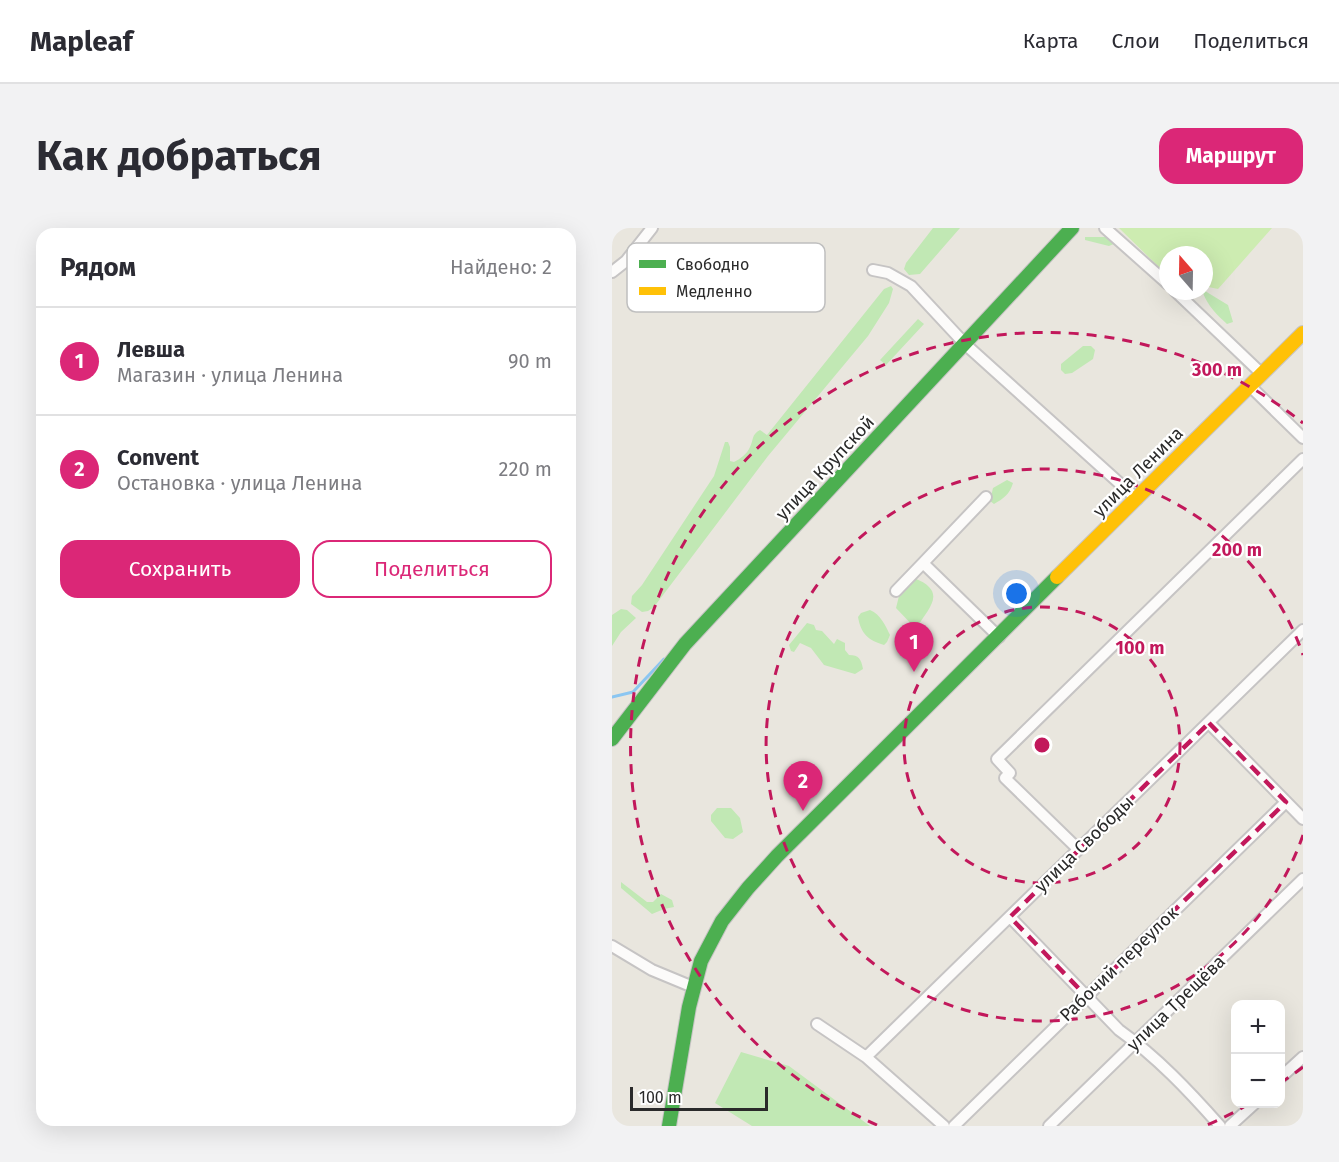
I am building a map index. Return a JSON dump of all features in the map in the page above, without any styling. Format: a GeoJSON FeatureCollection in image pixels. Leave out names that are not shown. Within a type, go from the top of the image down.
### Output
{"type":"FeatureCollection","features":[{"type":"Feature","properties":{"kind":"street"},"geometry":{"type":"LineString","coordinates":[[640,243],[652,228]]}},
{"type":"Feature","properties":{"kind":"street","name":"улица Крупской"},"geometry":{"type":"LineString","coordinates":[[612,739],[685,644],[1072,228]]}},
{"type":"Feature","properties":{"kind":"street"},"geometry":{"type":"LineString","coordinates":[[1106,228],[1159,276]]}},
{"type":"Feature","properties":{"kind":"street"},"geometry":{"type":"LineString","coordinates":[[612,272],[627,260]]}},
{"type":"Feature","properties":{"kind":"street"},"geometry":{"type":"LineString","coordinates":[[873,270],[888,273],[910,286],[965,344],[1137,499]]}},
{"type":"Feature","properties":{"kind":"street"},"geometry":{"type":"LineString","coordinates":[[1184,300],[1262,374]]}},
{"type":"Feature","properties":{"kind":"street","name":"улица Ленина"},"geometry":{"type":"LineString","coordinates":[[669,1126],[693,987],[700,963],[710,939],[740,897],[763,870],[1303,333]]}},
{"type":"Feature","properties":{"kind":"street"},"geometry":{"type":"LineString","coordinates":[[1250,386],[1303,438]]}},
{"type":"Feature","properties":{"kind":"street"},"geometry":{"type":"LineString","coordinates":[[1078,849],[1005,778],[1010,773],[997,759],[1303,459]]}},
{"type":"Feature","properties":{"kind":"street"},"geometry":{"type":"LineString","coordinates":[[896,591],[986,497]]}},
{"type":"Feature","properties":{"kind":"street"},"geometry":{"type":"LineString","coordinates":[[922,563],[999,637]]}},
{"type":"Feature","properties":{"kind":"street","name":"улица Свободы"},"geometry":{"type":"LineString","coordinates":[[866,1057],[1303,630]]}},
{"type":"Feature","properties":{"kind":"street"},"geometry":{"type":"LineString","coordinates":[[1209,723],[1303,819]]}},
{"type":"Feature","properties":{"kind":"street","name":"Рабочий переулок"},"geometry":{"type":"LineString","coordinates":[[954,1126],[1286,802]]}},
{"type":"Feature","properties":{"kind":"street","name":"улица Трещёва"},"geometry":{"type":"LineString","coordinates":[[1049,1126],[1303,879]]}},
{"type":"Feature","properties":{"kind":"street"},"geometry":{"type":"LineString","coordinates":[[1010,916],[1119,1030],[1136,1042],[1183,1085],[1220,1126]]}},
{"type":"Feature","properties":{"kind":"street"},"geometry":{"type":"LineString","coordinates":[[612,946],[652,970],[693,987]]}},
{"type":"Feature","properties":{"kind":"street"},"geometry":{"type":"LineString","coordinates":[[817,1024],[866,1057],[944,1126]]}},
{"type":"Feature","properties":{"kind":"street"},"geometry":{"type":"LineString","coordinates":[[1285,1074],[1303,1057]]}},
{"type":"Feature","properties":{"kind":"street"},"geometry":{"type":"LineString","coordinates":[[1230,1126],[1250,1108]]}},
{"type":"Feature","properties":{"kind":"highlighted area"},"geometry":{"type":"Polygon","coordinates":[[[1209,723],[1286,802],[1086,996],[1010,917],[1209,723]]]}},
{"type":"Feature","properties":{"kind":"green space"},"geometry":{"type":"Polygon","coordinates":[[[933,228],[960,228],[920,274],[909,275],[904,269],[906,263],[933,228]]]}},
{"type":"Feature","properties":{"kind":"green space"},"geometry":{"type":"Polygon","coordinates":[[[1119,228],[1272,228],[1218,289],[1213,288],[1213,246],[1159,246],[1159,267],[1119,228]]]}},
{"type":"Feature","properties":{"kind":"green space"},"geometry":{"type":"Polygon","coordinates":[[[1085,237],[1109,237],[1116,243],[1109,246],[1085,240],[1085,237]]]}},
{"type":"Feature","properties":{"kind":"green space"},"geometry":{"type":"Polygon","coordinates":[[[891,286],[893,289],[889,303],[868,336],[768,456],[654,607],[642,612],[631,604],[632,596],[642,585],[714,476],[725,442],[728,442],[730,447],[730,461],[734,462],[747,452],[757,432],[760,430],[767,435],[884,289],[891,286]]]}},
{"type":"Feature","properties":{"kind":"green space"},"geometry":{"type":"Polygon","coordinates":[[[1213,296],[1228,305],[1233,322],[1227,324],[1206,300],[1213,300],[1213,296]]]}},
{"type":"Feature","properties":{"kind":"green space"},"geometry":{"type":"Polygon","coordinates":[[[918,319],[924,324],[886,365],[880,360],[918,319]]]}},
{"type":"Feature","properties":{"kind":"green space"},"geometry":{"type":"Polygon","coordinates":[[[1083,346],[1091,346],[1095,350],[1093,359],[1072,373],[1065,374],[1061,370],[1061,364],[1083,346]]]}},
{"type":"Feature","properties":{"kind":"green space"},"geometry":{"type":"Polygon","coordinates":[[[1007,480],[1013,483],[1010,490],[994,504],[990,501],[993,488],[1007,480]]]}},
{"type":"Feature","properties":{"kind":"green space"},"geometry":{"type":"Polygon","coordinates":[[[914,578],[925,583],[933,595],[930,607],[916,629],[896,608],[906,580],[914,578]]]}},
{"type":"Feature","properties":{"kind":"green space"},"geometry":{"type":"Polygon","coordinates":[[[621,609],[627,610],[636,618],[621,632],[612,646],[612,615],[621,609]]]}},
{"type":"Feature","properties":{"kind":"green space"},"geometry":{"type":"Polygon","coordinates":[[[870,610],[880,617],[890,635],[884,645],[874,641],[861,628],[858,617],[861,613],[870,610]]]}},
{"type":"Feature","properties":{"kind":"green space"},"geometry":{"type":"Polygon","coordinates":[[[807,623],[814,625],[816,630],[822,631],[834,644],[837,639],[845,643],[845,650],[849,655],[859,658],[863,669],[855,674],[824,665],[811,648],[800,643],[794,652],[791,651],[789,645],[807,623]]]}},
{"type":"Feature","properties":{"kind":"green space"},"geometry":{"type":"Polygon","coordinates":[[[717,808],[731,808],[740,818],[743,832],[733,839],[725,838],[711,821],[711,815],[717,808]]]}},
{"type":"Feature","properties":{"kind":"green space"},"geometry":{"type":"Polygon","coordinates":[[[621,882],[647,902],[653,902],[661,894],[672,900],[674,907],[652,914],[621,888],[621,882]]]}},
{"type":"Feature","properties":{"kind":"green space"},"geometry":{"type":"Polygon","coordinates":[[[741,1052],[789,1066],[870,1126],[752,1126],[715,1103],[741,1052]]]}},
{"type":"Feature","properties":{"kind":"waterway"},"geometry":{"type":"LineString","coordinates":[[612,697],[633,692],[664,659]]}},
{"type":"Feature","properties":{"kind":"traffic: fast"},"geometry":{"type":"LineString","coordinates":[[612,739],[685,644],[1072,228]]}},
{"type":"Feature","properties":{"kind":"traffic: fast"},"geometry":{"type":"LineString","coordinates":[[669,1126],[689,1007],[701,961],[722,921],[777,856],[1057,577]]}},
{"type":"Feature","properties":{"kind":"traffic: slow"},"geometry":{"type":"LineString","coordinates":[[1057,577],[1303,333]]}},
{"type":"Feature","properties":{"kind":"place","name":"Левша"},"geometry":{"type":"Point","coordinates":[914,672]}},
{"type":"Feature","properties":{"kind":"place","name":"Convent"},"geometry":{"type":"Point","coordinates":[803,811]}}]}
